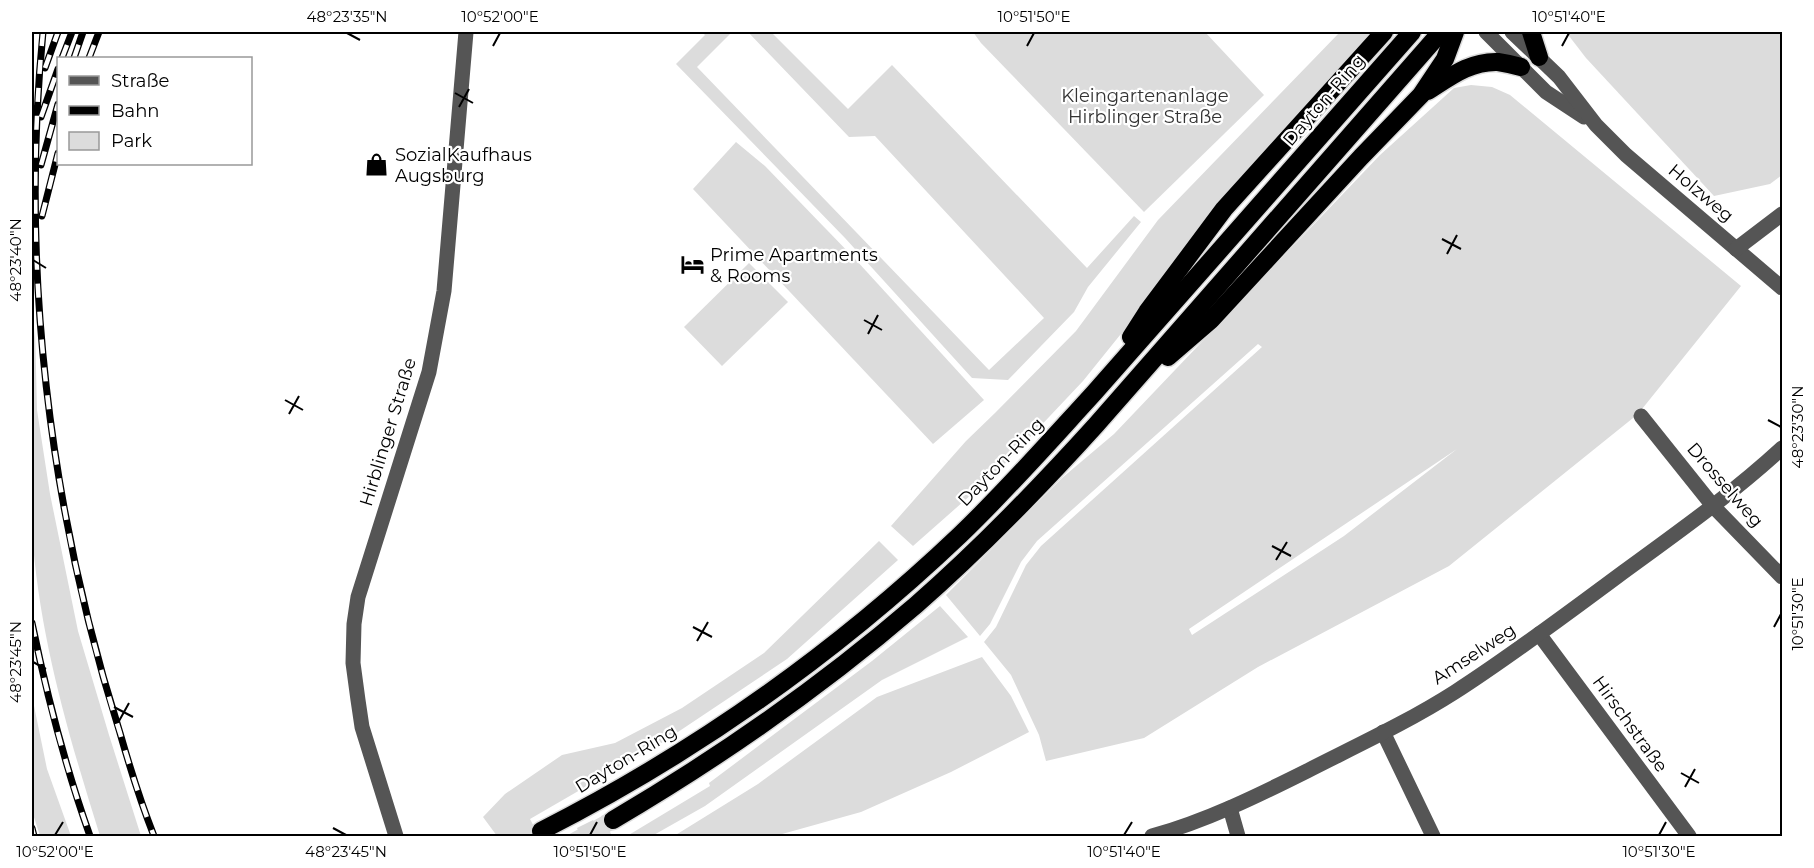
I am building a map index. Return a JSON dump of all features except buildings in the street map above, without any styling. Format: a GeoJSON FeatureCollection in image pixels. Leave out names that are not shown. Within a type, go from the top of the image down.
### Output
{"type":"FeatureCollection","features":[{"type":"Feature","properties":{"kind":"highway"},"geometry":{"type":"LineString","coordinates":[[1094,393],[1147,312],[1224,209],[1384,32]]}},
{"type":"Feature","properties":{"kind":"highway","name":"Dayton-Ring"},"geometry":{"type":"LineString","coordinates":[[541,831],[600,801],[687,748],[760,699],[812,660],[901,587],[959,535],[1094,393],[1412,32]]}},
{"type":"Feature","properties":{"kind":"highway"},"geometry":{"type":"LineString","coordinates":[[1115,404],[1211,320],[1421,95],[1445,59],[1450,32]]}},
{"type":"Feature","properties":{"kind":"highway"},"geometry":{"type":"LineString","coordinates":[[613,820],[699,769],[827,678],[907,612],[973,552],[1115,404],[1450,32]]}},
{"type":"Feature","properties":{"kind":"highway"},"geometry":{"type":"LineString","coordinates":[[1531,32],[1539,57]]}},
{"type":"Feature","properties":{"kind":"highway"},"geometry":{"type":"LineString","coordinates":[[1421,95],[1469,66],[1498,62],[1521,67]]}},
{"type":"Feature","properties":{"kind":"street","name":"Hirblinger Straße"},"geometry":{"type":"LineString","coordinates":[[396,837],[362,727],[353,663],[354,624],[358,597],[429,372],[437,334],[450,234],[466,32]]}},
{"type":"Feature","properties":{"kind":"street","name":"Holzweg"},"geometry":{"type":"LineString","coordinates":[[1485,32],[1546,92],[1596,125]]}},
{"type":"Feature","properties":{"kind":"street","name":"Holzweg"},"geometry":{"type":"LineString","coordinates":[[1512,32],[1559,77],[1596,125],[1626,155],[1782,288]]}},
{"type":"Feature","properties":{"kind":"street"},"geometry":{"type":"LineString","coordinates":[[1736,249],[1782,213]]}},
{"type":"Feature","properties":{"kind":"street","name":"Drosselweg"},"geometry":{"type":"LineString","coordinates":[[1641,416],[1713,506],[1782,577]]}},
{"type":"Feature","properties":{"kind":"street","name":"Amselweg"},"geometry":{"type":"LineString","coordinates":[[1152,837],[1179,829],[1230,808],[1383,732],[1454,692],[1539,634],[1713,506],[1782,448]]}},
{"type":"Feature","properties":{"kind":"street","name":"Hirschstraße"},"geometry":{"type":"LineString","coordinates":[[1539,634],[1689,837]]}},
{"type":"Feature","properties":{"kind":"street"},"geometry":{"type":"LineString","coordinates":[[1383,732],[1433,837]]}},
{"type":"Feature","properties":{"kind":"street"},"geometry":{"type":"LineString","coordinates":[[1230,808],[1238,837]]}},
{"type":"Feature","properties":{"kind":"green space"},"geometry":{"type":"Polygon","coordinates":[[[702,32],[732,32],[697,67],[989,370],[1044,318],[875,136],[849,137],[748,32],[771,32],[848,109],[892,65],[1087,268],[1134,216],[1141,222],[1088,287],[1074,312],[1008,380],[972,378],[845,238],[676,64],[705,35],[702,32]]]}},
{"type":"Feature","properties":{"kind":"green space","name":"Kleingartenanlage Hirblinger Straße"},"geometry":{"type":"Polygon","coordinates":[[[973,32],[1205,32],[1264,95],[1144,212],[973,32]]]}},
{"type":"Feature","properties":{"kind":"green space"},"geometry":{"type":"Polygon","coordinates":[[[1340,32],[1372,32],[1241,176],[1145,304],[1083,381],[998,471],[913,546],[891,526],[966,441],[1076,331],[1158,220],[1340,32]]]}},
{"type":"Feature","properties":{"kind":"green space"},"geometry":{"type":"Polygon","coordinates":[[[1566,32],[1782,32],[1782,175],[1770,184],[1714,196],[1586,58],[1566,32]]]}},
{"type":"Feature","properties":{"kind":"green space"},"geometry":{"type":"Polygon","coordinates":[[[1471,85],[1492,87],[1510,95],[1741,286],[1638,414],[1449,566],[1258,667],[1144,738],[1046,761],[1039,735],[1011,675],[984,642],[996,627],[1026,565],[1041,546],[1262,347],[1258,344],[1037,541],[1021,562],[990,624],[980,636],[946,595],[1062,478],[1114,434],[1380,155],[1454,88],[1471,85]],[[1457,449],[1189,629],[1192,635],[1344,536],[1457,449]]]}},
{"type":"Feature","properties":{"kind":"green space"},"geometry":{"type":"Polygon","coordinates":[[[736,142],[765,166],[856,260],[984,400],[933,444],[693,189],[736,142]]]}},
{"type":"Feature","properties":{"kind":"green space"},"geometry":{"type":"Polygon","coordinates":[[[749,263],[788,302],[722,366],[684,327],[749,263]]]}},
{"type":"Feature","properties":{"kind":"green space"},"geometry":{"type":"Polygon","coordinates":[[[35,327],[37,410],[50,494],[78,631],[141,836],[100,836],[77,761],[48,648],[41,609],[31,519],[32,382],[35,327]]]}},
{"type":"Feature","properties":{"kind":"green space"},"geometry":{"type":"Polygon","coordinates":[[[879,541],[898,560],[787,659],[663,742],[530,819],[539,836],[497,836],[483,817],[505,794],[562,755],[615,743],[682,708],[764,653],[879,541]]]}},
{"type":"Feature","properties":{"kind":"green space"},"geometry":{"type":"Polygon","coordinates":[[[940,606],[968,637],[882,680],[705,806],[652,836],[627,836],[710,786],[709,783],[872,661],[940,606]]]}},
{"type":"Feature","properties":{"kind":"green space"},"geometry":{"type":"Polygon","coordinates":[[[982,657],[1011,696],[1029,732],[951,772],[861,812],[775,836],[674,836],[758,784],[877,697],[982,657]]]}},
{"type":"Feature","properties":{"kind":"green space"},"geometry":{"type":"Polygon","coordinates":[[[32,696],[47,769],[71,836],[40,836],[32,811],[32,696]]]}},
{"type":"Feature","properties":{"kind":"green space"},"geometry":{"type":"Polygon","coordinates":[[[602,816],[612,836],[566,836],[602,816]]]}},
{"type":"Feature","properties":{"kind":"tunnel"},"geometry":{"type":"LineString","coordinates":[[581,836],[613,820]]}},
{"type":"Feature","properties":{"kind":"railway"},"geometry":{"type":"LineString","coordinates":[[43,32],[37,120],[35,209],[46,386],[58,474],[95,648],[132,772],[154,836]]}},
{"type":"Feature","properties":{"kind":"railway"},"geometry":{"type":"LineString","coordinates":[[45,68],[58,32]]}},
{"type":"Feature","properties":{"kind":"railway"},"geometry":{"type":"LineString","coordinates":[[62,57],[72,32]]}},
{"type":"Feature","properties":{"kind":"railway"},"geometry":{"type":"LineString","coordinates":[[74,57],[83,32]]}},
{"type":"Feature","properties":{"kind":"railway"},"geometry":{"type":"LineString","coordinates":[[89,57],[99,32]]}},
{"type":"Feature","properties":{"kind":"railway"},"geometry":{"type":"LineString","coordinates":[[41,117],[57,72]]}},
{"type":"Feature","properties":{"kind":"railway"},"geometry":{"type":"LineString","coordinates":[[41,165],[57,108]]}},
{"type":"Feature","properties":{"kind":"railway"},"geometry":{"type":"LineString","coordinates":[[42,216],[57,157]]}},
{"type":"Feature","properties":{"kind":"railway"},"geometry":{"type":"LineString","coordinates":[[32,623],[57,731],[90,836]]}},
{"type":"Feature","properties":{"kind":"railway"},"geometry":{"type":"LineString","coordinates":[[32,828],[34,836]]}},
{"type":"Feature","properties":{"kind":"place","name":"SozialKaufhaus Augsburg"},"geometry":{"type":"Point","coordinates":[377,165]}},
{"type":"Feature","properties":{"kind":"place","name":"Prime Apartments & Rooms"},"geometry":{"type":"Point","coordinates":[692,265]}}]}
